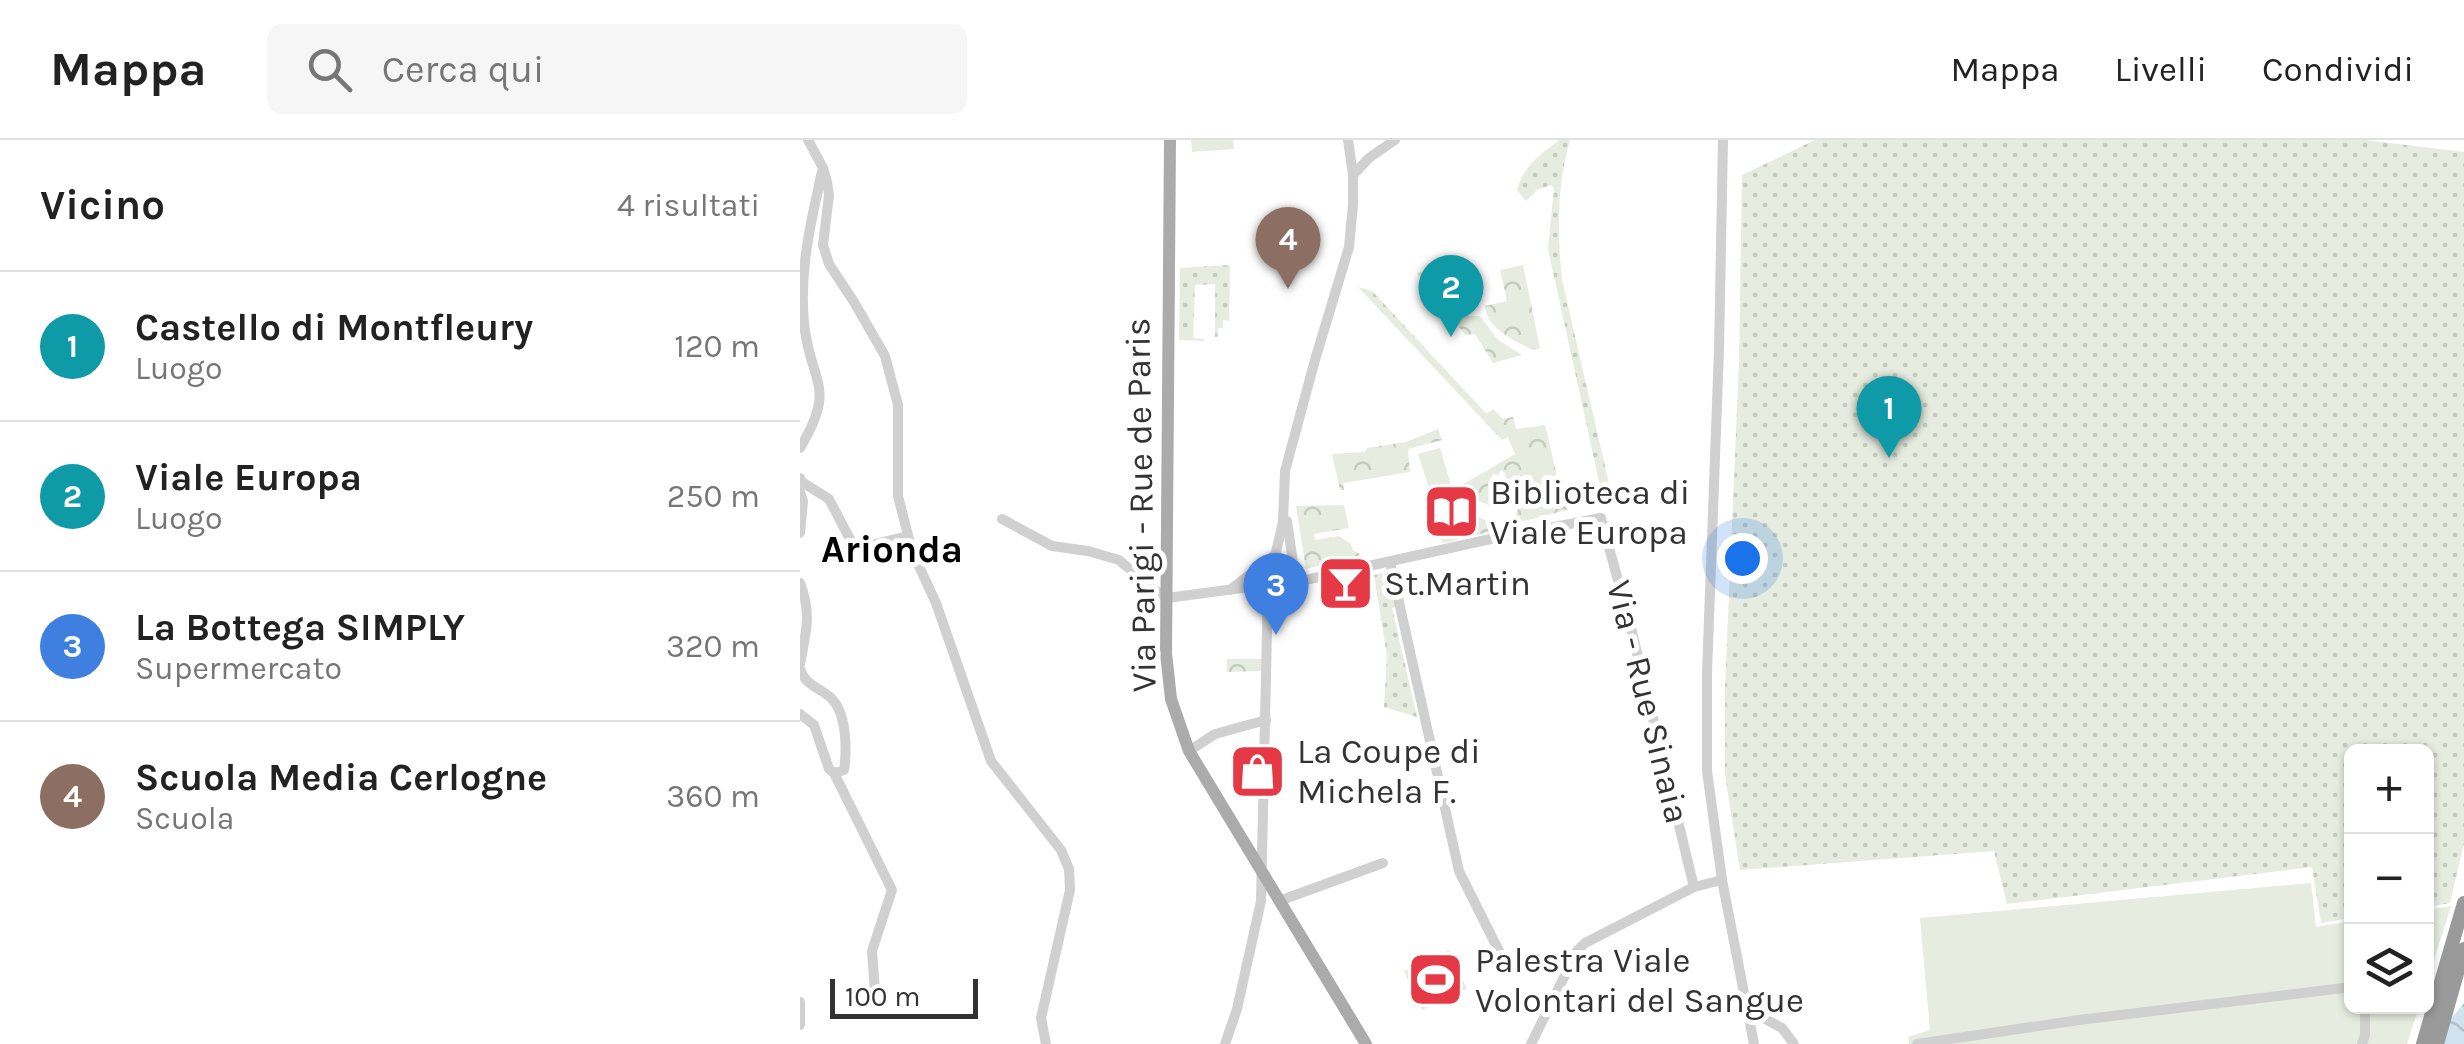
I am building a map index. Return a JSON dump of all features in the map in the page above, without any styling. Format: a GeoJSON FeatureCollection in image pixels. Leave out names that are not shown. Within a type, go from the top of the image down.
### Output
{"type":"FeatureCollection","features":[{"type":"Feature","properties":{"kind":"highway"},"geometry":{"type":"LineString","coordinates":[[2423,1044],[2464,903]]}},
{"type":"Feature","properties":{"kind":"highway"},"geometry":{"type":"LineString","coordinates":[[2437,1044],[2464,949]]}},
{"type":"Feature","properties":{"kind":"main road","name":"Via Parigi - Rue de Paris"},"geometry":{"type":"LineString","coordinates":[[1170,140],[1167,676],[1174,712],[1189,751],[1366,1044]]}},
{"type":"Feature","properties":{"kind":"street"},"geometry":{"type":"LineString","coordinates":[[808,140],[821,164],[829,195],[823,245],[829,264],[885,356],[898,405],[898,496],[908,536],[950,640],[991,761],[1062,850],[1069,869],[1070,890],[1041,1018],[1046,1044]]}},
{"type":"Feature","properties":{"kind":"street"},"geometry":{"type":"LineString","coordinates":[[800,448],[817,418],[821,392],[804,324],[803,272],[822,140]]}},
{"type":"Feature","properties":{"kind":"street"},"geometry":{"type":"LineString","coordinates":[[1225,1044],[1258,916],[1262,875],[1268,586],[1284,506],[1290,449],[1349,247],[1354,204],[1348,140]]}},
{"type":"Feature","properties":{"kind":"street"},"geometry":{"type":"LineString","coordinates":[[1352,175],[1395,140]]}},
{"type":"Feature","properties":{"kind":"street"},"geometry":{"type":"LineString","coordinates":[[1723,140],[1707,771],[1722,880],[1754,1044]]}},
{"type":"Feature","properties":{"kind":"street"},"geometry":{"type":"LineString","coordinates":[[800,478],[829,499],[858,548],[908,536]]}},
{"type":"Feature","properties":{"kind":"street"},"geometry":{"type":"LineString","coordinates":[[800,492],[800,533]]}},
{"type":"Feature","properties":{"kind":"street"},"geometry":{"type":"LineString","coordinates":[[1284,506],[1294,570],[1290,582]]}},
{"type":"Feature","properties":{"kind":"street","name":"Via - Rue Sinaia"},"geometry":{"type":"LineString","coordinates":[[1390,562],[1601,518],[1694,887]]}},
{"type":"Feature","properties":{"kind":"street"},"geometry":{"type":"LineString","coordinates":[[1002,520],[1052,546],[1119,560],[1168,598],[1268,586],[1390,562],[1459,871],[1506,965],[1554,957],[1574,958]]}},
{"type":"Feature","properties":{"kind":"street"},"geometry":{"type":"LineString","coordinates":[[1229,591],[1276,554],[1283,554],[1294,570],[1310,579]]}},
{"type":"Feature","properties":{"kind":"street"},"geometry":{"type":"LineString","coordinates":[[800,582],[808,603],[802,677],[834,700],[843,725],[844,770],[834,772]]}},
{"type":"Feature","properties":{"kind":"street"},"geometry":{"type":"LineString","coordinates":[[800,714],[814,725],[828,769],[834,772],[892,890],[872,952],[875,992]]}},
{"type":"Feature","properties":{"kind":"street"},"geometry":{"type":"LineString","coordinates":[[1189,751],[1215,734],[1266,720]]}},
{"type":"Feature","properties":{"kind":"street"},"geometry":{"type":"LineString","coordinates":[[1279,901],[1383,862]]}},
{"type":"Feature","properties":{"kind":"street"},"geometry":{"type":"LineString","coordinates":[[1531,1044],[1585,943],[1694,887],[1722,880]]}},
{"type":"Feature","properties":{"kind":"street"},"geometry":{"type":"LineString","coordinates":[[1917,1044],[2344,988]]}},
{"type":"Feature","properties":{"kind":"street"},"geometry":{"type":"LineString","coordinates":[[800,1002],[800,1025]]}},
{"type":"Feature","properties":{"kind":"street"},"geometry":{"type":"LineString","coordinates":[[1747,1009],[1782,1028],[1794,1044]]}},
{"type":"Feature","properties":{"kind":"street"},"geometry":{"type":"LineString","coordinates":[[2362,1044],[2365,1014]]}},
{"type":"Feature","properties":{"kind":"green space"},"geometry":{"type":"Polygon","coordinates":[[[1191,140],[1233,140],[1234,149],[1192,152],[1191,140]]]}},
{"type":"Feature","properties":{"kind":"green space"},"geometry":{"type":"Polygon","coordinates":[[[1559,140],[1570,140],[1559,209],[1562,280],[1613,501],[1604,504],[1548,249],[1554,188],[1551,185],[1537,190],[1526,201],[1517,190],[1528,168],[1559,140]]]}},
{"type":"Feature","properties":{"kind":"green space"},"geometry":{"type":"Polygon","coordinates":[[[1815,140],[2365,140],[2464,152],[2464,843],[2450,903],[2434,906],[2434,744],[2344,744],[2344,919],[2321,923],[2312,867],[2007,904],[1994,851],[1740,870],[1725,775],[1725,687],[1739,363],[1742,175],[1815,140]]]}},
{"type":"Feature","properties":{"kind":"green space"},"geometry":{"type":"Polygon","coordinates":[[[1464,263],[1468,275],[1456,280],[1462,316],[1480,316],[1498,340],[1522,355],[1493,363],[1475,334],[1465,335],[1417,273],[1464,263]]]}},
{"type":"Feature","properties":{"kind":"green space"},"geometry":{"type":"Polygon","coordinates":[[[1230,265],[1229,321],[1223,320],[1223,328],[1218,328],[1215,337],[1215,284],[1195,285],[1193,338],[1204,341],[1179,340],[1180,268],[1230,265]]]}},
{"type":"Feature","properties":{"kind":"green space"},"geometry":{"type":"Polygon","coordinates":[[[1523,265],[1540,348],[1533,350],[1496,328],[1485,306],[1507,301],[1500,270],[1523,265]]]}},
{"type":"Feature","properties":{"kind":"green space"},"geometry":{"type":"Polygon","coordinates":[[[1358,287],[1372,291],[1508,437],[1502,440],[1358,287]]]}},
{"type":"Feature","properties":{"kind":"green space"},"geometry":{"type":"Polygon","coordinates":[[[1493,409],[1503,419],[1513,417],[1516,429],[1545,425],[1567,510],[1516,523],[1513,520],[1529,487],[1506,479],[1501,470],[1498,475],[1493,474],[1488,486],[1499,501],[1495,508],[1479,501],[1468,510],[1493,525],[1493,531],[1443,543],[1425,504],[1515,454],[1508,437],[1486,414],[1493,409]]]}},
{"type":"Feature","properties":{"kind":"green space"},"geometry":{"type":"Polygon","coordinates":[[[1438,429],[1442,440],[1408,449],[1410,472],[1343,483],[1344,490],[1340,490],[1332,454],[1365,452],[1367,448],[1406,442],[1438,429]]]}},
{"type":"Feature","properties":{"kind":"green space"},"geometry":{"type":"Polygon","coordinates":[[[1440,448],[1451,485],[1430,491],[1418,454],[1440,448]]]}},
{"type":"Feature","properties":{"kind":"green space"},"geometry":{"type":"Polygon","coordinates":[[[1344,505],[1349,528],[1314,534],[1315,540],[1339,536],[1361,555],[1306,569],[1296,506],[1344,505]]]}},
{"type":"Feature","properties":{"kind":"green space"},"geometry":{"type":"Polygon","coordinates":[[[1384,573],[1396,606],[1392,608],[1417,717],[1384,707],[1387,656],[1374,575],[1384,573]]]}},
{"type":"Feature","properties":{"kind":"green space"},"geometry":{"type":"Polygon","coordinates":[[[1227,659],[1262,659],[1261,671],[1227,672],[1227,659]]]}},
{"type":"Feature","properties":{"kind":"green space"},"geometry":{"type":"Polygon","coordinates":[[[2311,883],[2316,927],[2344,922],[2344,1014],[2417,1014],[2407,1044],[1909,1044],[1908,1037],[1930,1030],[1920,918],[2311,883]]]}},
{"type":"Feature","properties":{"kind":"green space"},"geometry":{"type":"Polygon","coordinates":[[[2451,906],[2434,960],[2434,924],[2434,909],[2451,906]]]}},
{"type":"Feature","properties":{"kind":"green space","name":"Palestra Viale Volontari del Sangue"},"geometry":{"type":"Polygon","coordinates":[[[1449,950],[1467,989],[1422,1010],[1404,971],[1449,950]]]}},
{"type":"Feature","properties":{"kind":"water"},"geometry":{"type":"Polygon","coordinates":[[[2464,1003],[2464,1044],[2430,1044],[2464,1003]]]}},
{"type":"Feature","properties":{"kind":"place","name":"Scuola Media Cerlogne"},"geometry":{"type":"Point","coordinates":[1288,289]}},
{"type":"Feature","properties":{"kind":"place","name":"Viale Europa"},"geometry":{"type":"Point","coordinates":[1451,337]}},
{"type":"Feature","properties":{"kind":"place","name":"Castello di Montfleury"},"geometry":{"type":"Point","coordinates":[1889,458]}},
{"type":"Feature","properties":{"kind":"place","name":"Biblioteca di Viale Europa"},"geometry":{"type":"Point","coordinates":[1451,512]}},
{"type":"Feature","properties":{"kind":"place","name":"St.Martin"},"geometry":{"type":"Point","coordinates":[1345,583]}},
{"type":"Feature","properties":{"kind":"place","name":"La Bottega SIMPLY"},"geometry":{"type":"Point","coordinates":[1276,635]}},
{"type":"Feature","properties":{"kind":"place","name":"La Coupe di Michela F."},"geometry":{"type":"Point","coordinates":[1258,771]}},
{"type":"Feature","properties":{"kind":"place","name":"Palestra Viale Volontari del Sangue"},"geometry":{"type":"Point","coordinates":[1436,980]}},
{"type":"Feature","properties":{"kind":"district","name":"Arionda"},"geometry":{"type":"Point","coordinates":[892,549]}}]}
